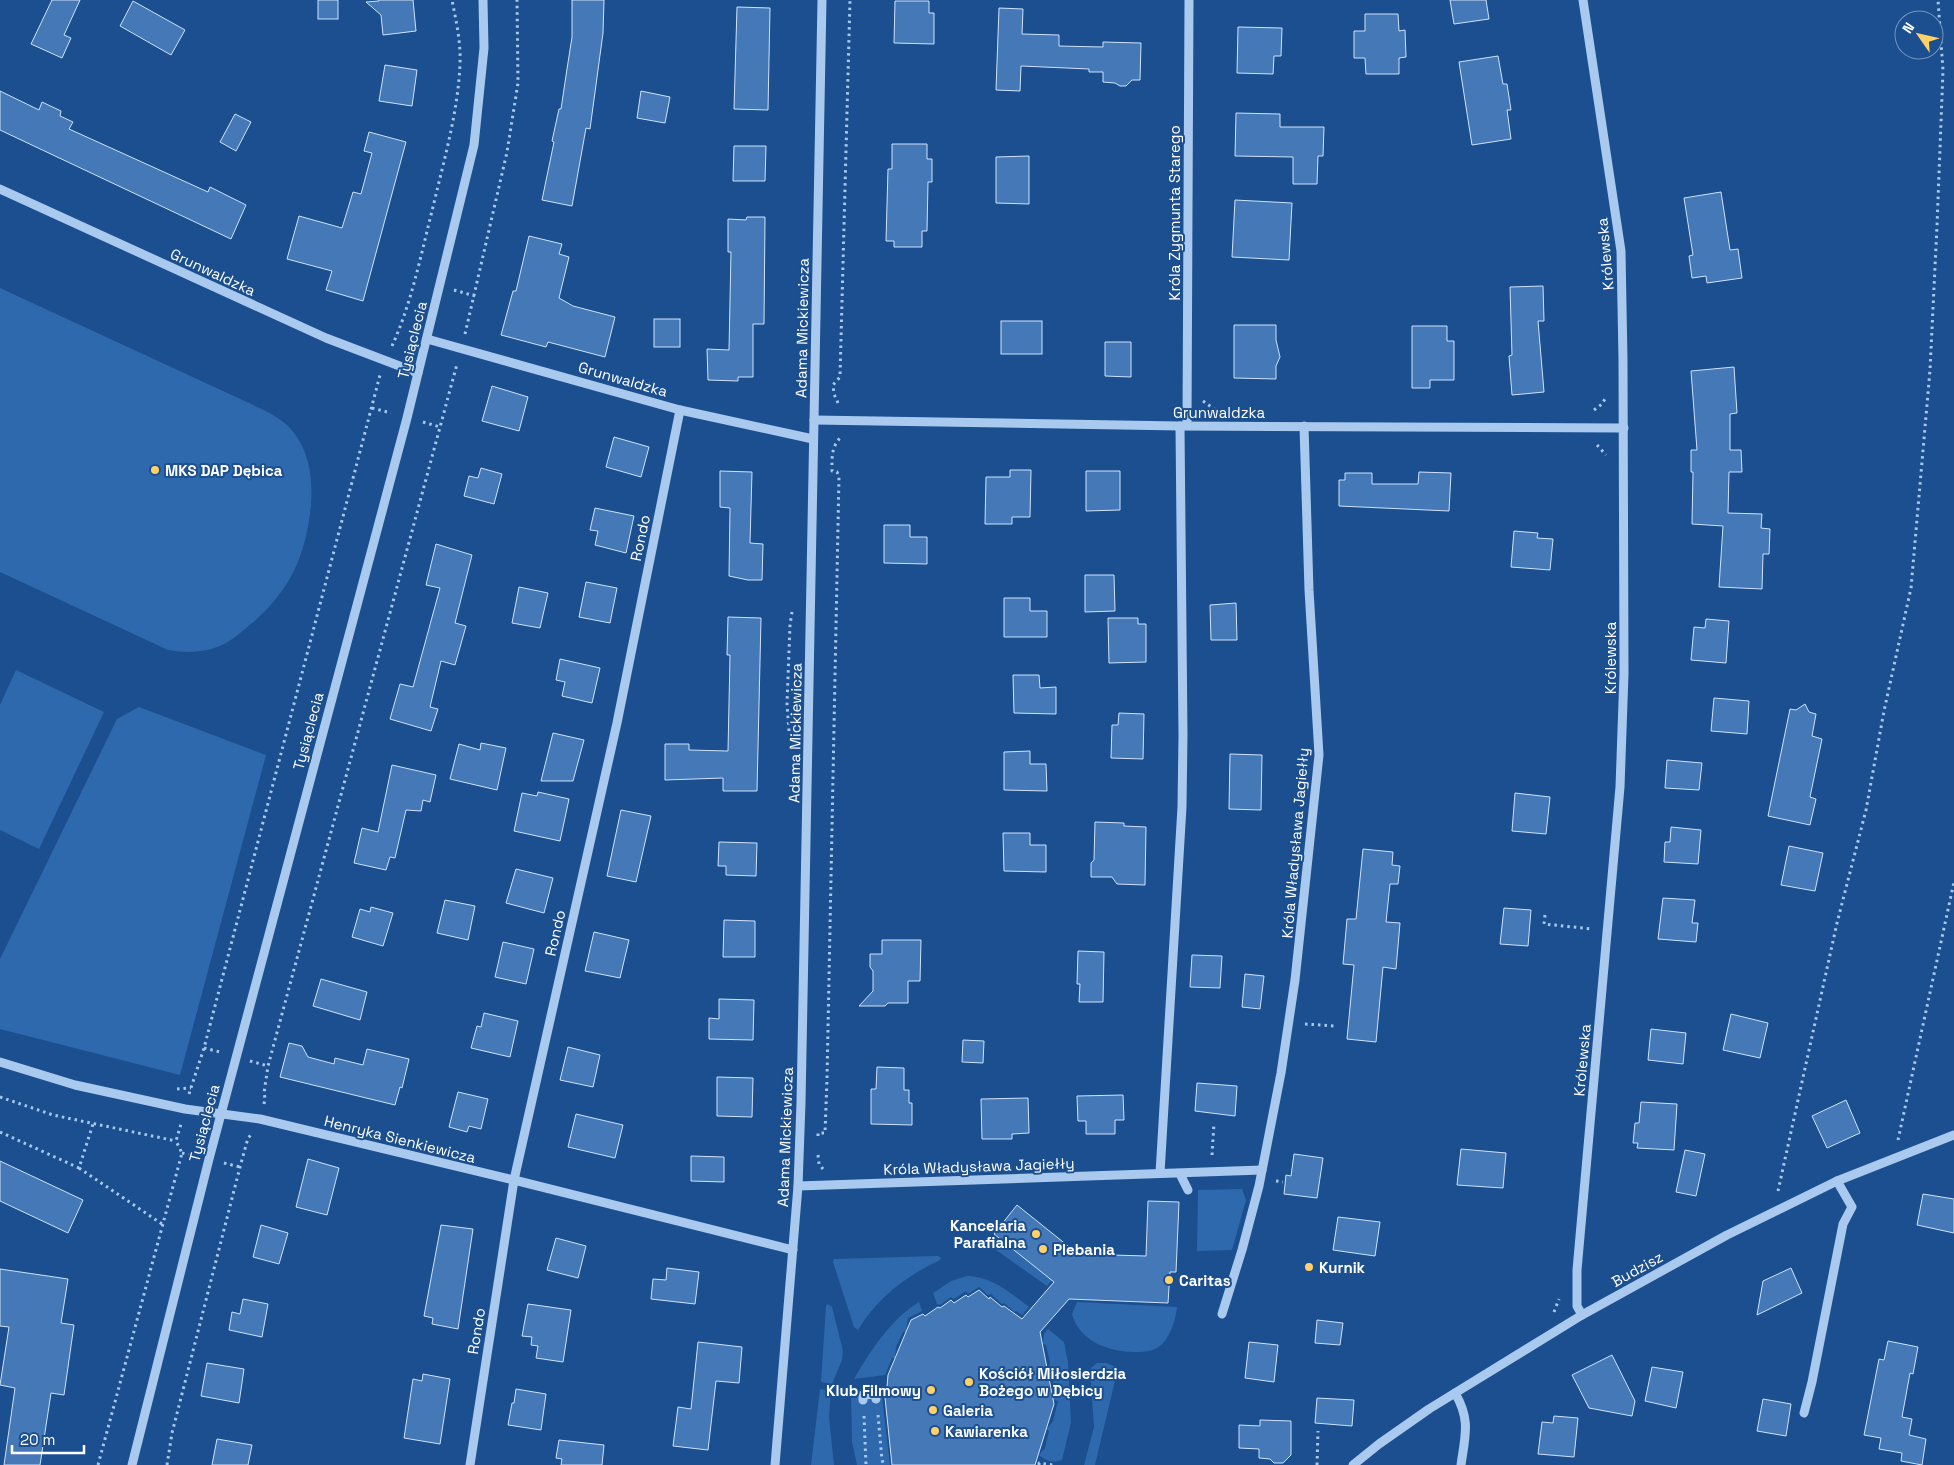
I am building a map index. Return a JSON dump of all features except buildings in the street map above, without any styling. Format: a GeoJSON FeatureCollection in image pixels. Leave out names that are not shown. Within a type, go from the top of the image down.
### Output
{"type":"FeatureCollection","features":[{"type":"Feature","properties":{"kind":"street","name":"Tysiąclecia"},"geometry":{"type":"LineString","coordinates":[[132,1465],[221,1115],[427,339],[474,145],[484,48],[483,0]]}},
{"type":"Feature","properties":{"kind":"street","name":"Adama Mickiewicza"},"geometry":{"type":"LineString","coordinates":[[775,1465],[798,1186],[806,914],[822,0]]}},
{"type":"Feature","properties":{"kind":"street","name":"Króla Zygmunta Starego"},"geometry":{"type":"LineString","coordinates":[[1160,1173],[1181,824],[1189,0]]}},
{"type":"Feature","properties":{"kind":"street","name":"Królewska"},"geometry":{"type":"LineString","coordinates":[[1582,1315],[1577,1306],[1577,1270],[1620,787],[1624,674],[1624,428],[1621,251],[1583,0]]}},
{"type":"Feature","properties":{"kind":"street","name":"Grunwaldzka"},"geometry":{"type":"LineString","coordinates":[[0,190],[326,338],[418,373]]}},
{"type":"Feature","properties":{"kind":"street","name":"Grunwaldzka"},"geometry":{"type":"LineString","coordinates":[[427,339],[680,410],[813,439]]}},
{"type":"Feature","properties":{"kind":"street","name":"Rondo"},"geometry":{"type":"LineString","coordinates":[[470,1465],[514,1180],[617,723],[680,410]]}},
{"type":"Feature","properties":{"kind":"street","name":"Grunwaldzka"},"geometry":{"type":"LineString","coordinates":[[814,420],[1184,426],[1624,428]]}},
{"type":"Feature","properties":{"kind":"street","name":"Króla Władysława Jagiełły"},"geometry":{"type":"LineString","coordinates":[[1222,1314],[1242,1250],[1262,1170],[1281,1073],[1296,970],[1319,754],[1309,600],[1304,426]]}},
{"type":"Feature","properties":{"kind":"street","name":"Henryka Sienkiewicza"},"geometry":{"type":"LineString","coordinates":[[0,1062],[75,1085],[185,1109],[260,1119],[793,1250]]}},
{"type":"Feature","properties":{"kind":"street","name":"Budzisz"},"geometry":{"type":"LineString","coordinates":[[1354,1465],[1379,1444],[1455,1393],[1582,1315],[1727,1235],[1838,1181],[1954,1135]]}},
{"type":"Feature","properties":{"kind":"street","name":"Króla Władysława Jagiełły"},"geometry":{"type":"LineString","coordinates":[[798,1186],[1262,1170]]}},
{"type":"Feature","properties":{"kind":"street"},"geometry":{"type":"LineString","coordinates":[[1180,1174],[1188,1190]]}},
{"type":"Feature","properties":{"kind":"street"},"geometry":{"type":"LineString","coordinates":[[1804,1412],[1812,1382],[1843,1224],[1852,1207],[1838,1181]]}},
{"type":"Feature","properties":{"kind":"street"},"geometry":{"type":"LineString","coordinates":[[1455,1393],[1462,1406],[1467,1423],[1462,1465]]}},
{"type":"Feature","properties":{"kind":"street"},"geometry":{"type":"LineString","coordinates":[[863,1400],[863,1395],[875,1394],[876,1399]]}},
{"type":"Feature","properties":{"kind":"path"},"geometry":{"type":"LineString","coordinates":[[98,1465],[182,1153],[176,1141],[204,1048],[372,408],[377,382],[406,312],[447,148],[460,64],[459,34],[452,0]]}},
{"type":"Feature","properties":{"kind":"path"},"geometry":{"type":"LineString","coordinates":[[464,337],[507,152],[518,83],[517,0]]}},
{"type":"Feature","properties":{"kind":"path"},"geometry":{"type":"LineString","coordinates":[[841,406],[835,398],[833,385],[840,377],[850,0]]}},
{"type":"Feature","properties":{"kind":"path"},"geometry":{"type":"LineString","coordinates":[[1778,1195],[1837,923],[1866,810],[1884,712],[1911,588],[1929,379],[1937,226],[1943,70],[1938,0]]}},
{"type":"Feature","properties":{"kind":"path"},"geometry":{"type":"LineString","coordinates":[[167,1465],[172,1433],[240,1167],[248,1138],[256,1131],[266,1098],[264,1093],[268,1066],[456,366]]}},
{"type":"Feature","properties":{"kind":"path"},"geometry":{"type":"LineString","coordinates":[[1589,412],[1602,404],[1608,392]]}},
{"type":"Feature","properties":{"kind":"path"},"geometry":{"type":"LineString","coordinates":[[818,1139],[818,1133],[825,1133],[826,1121],[830,980],[839,476],[837,472],[832,471],[832,457],[834,444],[844,436]]}},
{"type":"Feature","properties":{"kind":"path"},"geometry":{"type":"LineString","coordinates":[[1595,444],[1605,452],[1608,458]]}},
{"type":"Feature","properties":{"kind":"path"},"geometry":{"type":"LineString","coordinates":[[790,734],[788,704],[790,625],[793,603]]}},
{"type":"Feature","properties":{"kind":"path"},"geometry":{"type":"LineString","coordinates":[[1903,1155],[1898,1142],[1954,882]]}},
{"type":"Feature","properties":{"kind":"path"},"geometry":{"type":"LineString","coordinates":[[1545,915],[1544,924],[1593,929]]}},
{"type":"Feature","properties":{"kind":"path"},"geometry":{"type":"LineString","coordinates":[[1592,939],[1594,920]]}},
{"type":"Feature","properties":{"kind":"path"},"geometry":{"type":"LineString","coordinates":[[1289,1023],[1335,1026]]}},
{"type":"Feature","properties":{"kind":"path"},"geometry":{"type":"LineString","coordinates":[[0,1096],[53,1115],[176,1141]]}},
{"type":"Feature","properties":{"kind":"path"},"geometry":{"type":"LineString","coordinates":[[826,1121],[832,1121]]}},
{"type":"Feature","properties":{"kind":"path"},"geometry":{"type":"LineString","coordinates":[[1212,1161],[1214,1123]]}},
{"type":"Feature","properties":{"kind":"path"},"geometry":{"type":"LineString","coordinates":[[79,1168],[93,1124]]}},
{"type":"Feature","properties":{"kind":"path"},"geometry":{"type":"LineString","coordinates":[[0,1132],[79,1168],[162,1224]]}},
{"type":"Feature","properties":{"kind":"path"},"geometry":{"type":"LineString","coordinates":[[986,1243],[993,1234]]}},
{"type":"Feature","properties":{"kind":"path"},"geometry":{"type":"LineString","coordinates":[[876,1399],[884,1465]]}},
{"type":"Feature","properties":{"kind":"path"},"geometry":{"type":"LineString","coordinates":[[863,1400],[866,1465]]}},
{"type":"Feature","properties":{"kind":"path"},"geometry":{"type":"LineString","coordinates":[[1317,1465],[1318,1431]]}},
{"type":"Feature","properties":{"kind":"path"},"geometry":{"type":"LineString","coordinates":[[1039,1465],[1040,1462],[1053,1465]]}},
{"type":"Feature","properties":{"kind":"shaded area","name":"MKS DAP Dębica"},"geometry":{"type":"Polygon","coordinates":[[[0,288],[264,410],[283,422],[296,435],[308,463],[311,484],[309,523],[300,556],[294,571],[276,599],[265,612],[228,642],[201,651],[168,650],[0,572],[0,288]]]}},
{"type":"Feature","properties":{"kind":"shaded area"},"geometry":{"type":"Polygon","coordinates":[[[16,670],[104,712],[39,849],[0,830],[0,705],[16,670]]]}},
{"type":"Feature","properties":{"kind":"shaded area"},"geometry":{"type":"Polygon","coordinates":[[[139,707],[266,755],[180,1075],[0,1029],[0,959],[117,719],[139,707]]]}},
{"type":"Feature","properties":{"kind":"shaded area"},"geometry":{"type":"Polygon","coordinates":[[[1242,1189],[1246,1200],[1232,1250],[1197,1251],[1198,1190],[1242,1189]]]}},
{"type":"Feature","properties":{"kind":"shaded area"},"geometry":{"type":"Polygon","coordinates":[[[1001,1239],[1052,1280],[1047,1286],[996,1250],[997,1243],[1001,1239]]]}},
{"type":"Feature","properties":{"kind":"shaded area"},"geometry":{"type":"Polygon","coordinates":[[[938,1256],[941,1258],[940,1260],[915,1273],[884,1297],[858,1330],[854,1327],[833,1262],[834,1259],[938,1256]]]}},
{"type":"Feature","properties":{"kind":"shaded area"},"geometry":{"type":"Polygon","coordinates":[[[967,1276],[992,1282],[1008,1291],[1029,1307],[1022,1315],[1004,1303],[1002,1304],[991,1294],[988,1295],[979,1287],[968,1294],[966,1291],[954,1299],[951,1297],[940,1305],[937,1304],[933,1293],[951,1281],[967,1276]]]}},
{"type":"Feature","properties":{"kind":"shaded area"},"geometry":{"type":"Polygon","coordinates":[[[919,1302],[922,1311],[908,1318],[906,1332],[903,1332],[896,1347],[895,1358],[892,1358],[885,1375],[854,1379],[882,1336],[899,1318],[919,1302]]]}},
{"type":"Feature","properties":{"kind":"shaded area"},"geometry":{"type":"Polygon","coordinates":[[[1077,1302],[1177,1307],[1171,1330],[1161,1345],[1152,1350],[1134,1352],[1105,1347],[1088,1338],[1081,1331],[1072,1314],[1077,1302]]]}},
{"type":"Feature","properties":{"kind":"shaded area"},"geometry":{"type":"Polygon","coordinates":[[[828,1304],[832,1307],[843,1351],[842,1360],[832,1384],[821,1382],[826,1306],[828,1304]]]}},
{"type":"Feature","properties":{"kind":"shaded area"},"geometry":{"type":"Polygon","coordinates":[[[1048,1329],[1064,1342],[1068,1362],[1071,1423],[1062,1460],[1056,1461],[1047,1460],[1039,1455],[1045,1448],[1049,1431],[1047,1429],[1053,1421],[1058,1401],[1054,1400],[1055,1393],[1051,1373],[1048,1373],[1050,1362],[1046,1345],[1043,1344],[1044,1334],[1048,1329]]]}},
{"type":"Feature","properties":{"kind":"shaded area"},"geometry":{"type":"Polygon","coordinates":[[[1097,1363],[1106,1363],[1116,1367],[1117,1372],[1095,1465],[1084,1465],[1094,1427],[1090,1369],[1097,1363]]]}},
{"type":"Feature","properties":{"kind":"shaded area"},"geometry":{"type":"Polygon","coordinates":[[[881,1388],[890,1465],[857,1465],[852,1442],[851,1392],[881,1388]]]}},
{"type":"Feature","properties":{"kind":"shaded area"},"geometry":{"type":"Polygon","coordinates":[[[820,1389],[831,1391],[829,1417],[834,1465],[811,1465],[820,1389]]]}},
{"type":"Feature","properties":{"kind":"place","name":"MKS DAP Dębica"},"geometry":{"type":"Point","coordinates":[155,470]}},
{"type":"Feature","properties":{"kind":"place","name":"Kancelaria Parafialna"},"geometry":{"type":"Point","coordinates":[1036,1234]}},
{"type":"Feature","properties":{"kind":"place","name":"Plebania"},"geometry":{"type":"Point","coordinates":[1043,1249]}},
{"type":"Feature","properties":{"kind":"place","name":"Kurnik"},"geometry":{"type":"Point","coordinates":[1309,1267]}},
{"type":"Feature","properties":{"kind":"place","name":"Caritas"},"geometry":{"type":"Point","coordinates":[1169,1280]}},
{"type":"Feature","properties":{"kind":"place","name":"Kościół Miłosierdzia Bożego w Dębicy"},"geometry":{"type":"Point","coordinates":[969,1382]}},
{"type":"Feature","properties":{"kind":"place","name":"Klub Filmowy"},"geometry":{"type":"Point","coordinates":[931,1390]}},
{"type":"Feature","properties":{"kind":"place","name":"Galeria"},"geometry":{"type":"Point","coordinates":[933,1410]}},
{"type":"Feature","properties":{"kind":"place","name":"Kawiarenka"},"geometry":{"type":"Point","coordinates":[935,1431]}}]}
